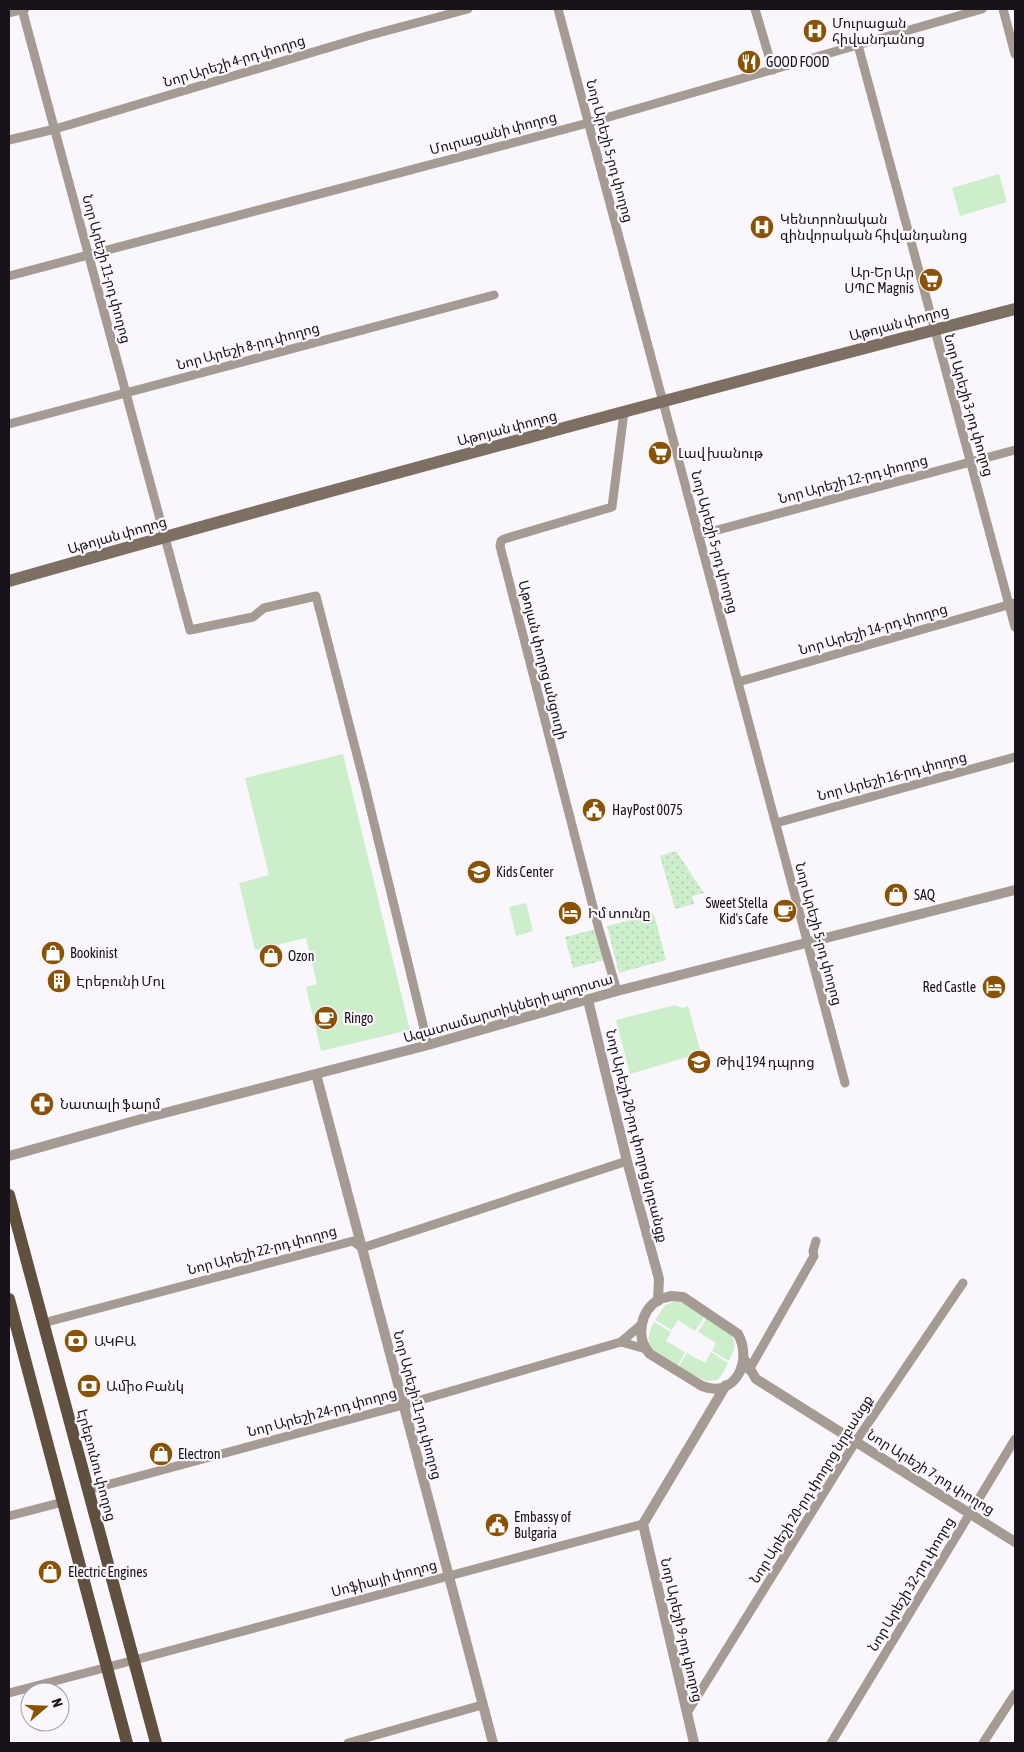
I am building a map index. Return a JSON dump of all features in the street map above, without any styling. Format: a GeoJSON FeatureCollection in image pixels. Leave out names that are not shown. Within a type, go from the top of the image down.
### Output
{"type":"FeatureCollection","features":[{"type":"Feature","properties":{"kind":"main road","name":"Աթոյան փողոց"},"geometry":{"type":"LineString","coordinates":[[9,581],[165,536],[624,412],[662,400],[1015,309]]}},
{"type":"Feature","properties":{"kind":"main road","name":"Էրեբունու փողոց"},"geometry":{"type":"LineString","coordinates":[[9,1195],[156,1743]]}},
{"type":"Feature","properties":{"kind":"main road"},"geometry":{"type":"LineString","coordinates":[[9,1299],[14,1336],[63,1502],[127,1743]]}},
{"type":"Feature","properties":{"kind":"street","name":"Նոր Արեշի 11-րդ փողոց"},"geometry":{"type":"LineString","coordinates":[[23,9],[190,630],[253,617],[264,608],[316,596],[365,786],[428,1045]]}},
{"type":"Feature","properties":{"kind":"street"},"geometry":{"type":"LineString","coordinates":[[9,13],[23,9]]}},
{"type":"Feature","properties":{"kind":"street","name":"Նոր Արեշի 4-րդ փողոց"},"geometry":{"type":"LineString","coordinates":[[9,140],[55,129],[367,36],[468,9]]}},
{"type":"Feature","properties":{"kind":"street","name":"Նոր Արեշի 5-րդ փողոց"},"geometry":{"type":"LineString","coordinates":[[558,9],[845,1083]]}},
{"type":"Feature","properties":{"kind":"street"},"geometry":{"type":"LineString","coordinates":[[755,9],[773,70]]}},
{"type":"Feature","properties":{"kind":"street","name":"Մուրացանի փողոց"},"geometry":{"type":"LineString","coordinates":[[9,276],[588,123],[982,9]]}},
{"type":"Feature","properties":{"kind":"street"},"geometry":{"type":"LineString","coordinates":[[1003,9],[1015,54]]}},
{"type":"Feature","properties":{"kind":"street","name":"Նոր Արեշի 3-րդ փողոց"},"geometry":{"type":"LineString","coordinates":[[858,46],[933,330],[1012,604],[1015,627]]}},
{"type":"Feature","properties":{"kind":"street","name":"Նոր Արեշի 8-րդ փողոց"},"geometry":{"type":"LineString","coordinates":[[9,424],[494,295]]}},
{"type":"Feature","properties":{"kind":"street","name":"Աթոյան փողոց անցուղի"},"geometry":{"type":"LineString","coordinates":[[617,991],[598,926],[500,546],[501,541],[504,539],[612,507],[624,412]]}},
{"type":"Feature","properties":{"kind":"street","name":"Նոր Արեշի 12-րդ փողոց"},"geometry":{"type":"LineString","coordinates":[[699,535],[1015,450]]}},
{"type":"Feature","properties":{"kind":"street","name":"Նոր Արեշի 14-րդ փողոց"},"geometry":{"type":"LineString","coordinates":[[738,682],[1012,604]]}},
{"type":"Feature","properties":{"kind":"street","name":"Նոր Արեշի 16-րդ փողոց"},"geometry":{"type":"LineString","coordinates":[[776,823],[1015,756]]}},
{"type":"Feature","properties":{"kind":"street","name":"Ազատամարտիկների պողոտա"},"geometry":{"type":"LineString","coordinates":[[9,1156],[146,1118],[428,1045],[617,991],[1015,890]]}},
{"type":"Feature","properties":{"kind":"street","name":"Նոր Արեշի 20-րդ փողոց նրբանցք"},"geometry":{"type":"LineString","coordinates":[[588,1000],[627,1161],[659,1279],[658,1301]]}},
{"type":"Feature","properties":{"kind":"street","name":"Նոր Արեշի 11-րդ փողոց"},"geometry":{"type":"LineString","coordinates":[[316,1074],[492,1743]]}},
{"type":"Feature","properties":{"kind":"street","name":"Նոր Արեշի 22-րդ փողոց"},"geometry":{"type":"LineString","coordinates":[[43,1324],[353,1241],[362,1248],[627,1161]]}},
{"type":"Feature","properties":{"kind":"street"},"geometry":{"type":"LineString","coordinates":[[749,1370],[814,1256],[813,1251],[816,1241]]}},
{"type":"Feature","properties":{"kind":"street"},"geometry":{"type":"LineString","coordinates":[[659,1279],[678,1296]]}},
{"type":"Feature","properties":{"kind":"street","name":"Նոր Արեշի 20-րդ փողոց նրբանցք"},"geometry":{"type":"LineString","coordinates":[[687,1713],[856,1441],[963,1283]]}},
{"type":"Feature","properties":{"kind":"street"},"geometry":{"type":"LineString","coordinates":[[678,1296],[683,1297],[738,1334],[742,1342],[744,1359],[736,1378],[726,1385],[706,1388],[650,1354],[646,1349],[642,1338],[642,1324],[645,1315],[651,1306],[658,1301],[678,1296]]}},
{"type":"Feature","properties":{"kind":"street","name":"Նոր Արեշի 24-րդ փողոց"},"geometry":{"type":"LineString","coordinates":[[88,1490],[403,1405],[621,1342],[642,1324]]}},
{"type":"Feature","properties":{"kind":"street"},"geometry":{"type":"LineString","coordinates":[[621,1342],[646,1349]]}},
{"type":"Feature","properties":{"kind":"street","name":"Նոր Արեշի 7-րդ փողոց"},"geometry":{"type":"LineString","coordinates":[[744,1359],[756,1379],[1015,1542]]}},
{"type":"Feature","properties":{"kind":"street","name":"Նոր Արեշի 7-րդ փողոց"},"geometry":{"type":"LineString","coordinates":[[736,1378],[756,1379]]}},
{"type":"Feature","properties":{"kind":"street"},"geometry":{"type":"LineString","coordinates":[[643,1524],[726,1385]]}},
{"type":"Feature","properties":{"kind":"street"},"geometry":{"type":"LineString","coordinates":[[706,1388],[712,1407]]}},
{"type":"Feature","properties":{"kind":"street","name":"Նոր Արեշի 32-րդ փողոց"},"geometry":{"type":"LineString","coordinates":[[831,1743],[1015,1440]]}},
{"type":"Feature","properties":{"kind":"street"},"geometry":{"type":"LineString","coordinates":[[9,1516],[63,1502]]}},
{"type":"Feature","properties":{"kind":"street","name":"Սոֆիայի փողոց"},"geometry":{"type":"LineString","coordinates":[[107,1667],[643,1524]]}},
{"type":"Feature","properties":{"kind":"street","name":"Նոր Արեշի 9-րդ փողոց"},"geometry":{"type":"LineString","coordinates":[[643,1524],[694,1743]]}},
{"type":"Feature","properties":{"kind":"street"},"geometry":{"type":"LineString","coordinates":[[9,1693],[107,1667]]}},
{"type":"Feature","properties":{"kind":"street"},"geometry":{"type":"LineString","coordinates":[[984,1743],[1015,1694]]}},
{"type":"Feature","properties":{"kind":"street"},"geometry":{"type":"LineString","coordinates":[[348,1743],[482,1705]]}},
{"type":"Feature","properties":{"kind":"green space"},"geometry":{"type":"Polygon","coordinates":[[[999,174],[1007,202],[960,216],[952,188],[999,174]]]}},
{"type":"Feature","properties":{"kind":"green space"},"geometry":{"type":"Polygon","coordinates":[[[343,754],[410,1030],[321,1051],[306,987],[317,984],[306,938],[255,950],[239,883],[269,875],[245,778],[343,754]]]}},
{"type":"Feature","properties":{"kind":"green space"},"geometry":{"type":"Polygon","coordinates":[[[676,851],[704,893],[692,896],[694,904],[675,909],[660,856],[676,851]]]}},
{"type":"Feature","properties":{"kind":"green space"},"geometry":{"type":"Polygon","coordinates":[[[526,903],[533,931],[516,936],[509,907],[526,903]]]}},
{"type":"Feature","properties":{"kind":"green space"},"geometry":{"type":"Polygon","coordinates":[[[654,914],[666,960],[619,973],[607,926],[654,914]]]}},
{"type":"Feature","properties":{"kind":"green space"},"geometry":{"type":"Polygon","coordinates":[[[596,929],[605,960],[573,968],[565,937],[596,929]]]}},
{"type":"Feature","properties":{"kind":"green space"},"geometry":{"type":"Polygon","coordinates":[[[675,1005],[683,1008],[688,1006],[701,1053],[630,1074],[616,1020],[675,1005]]]}},
{"type":"Feature","properties":{"kind":"green space"},"geometry":{"type":"Polygon","coordinates":[[[676,1301],[705,1316],[695,1331],[678,1320],[672,1330],[655,1320],[665,1305],[676,1301]]]}},
{"type":"Feature","properties":{"kind":"green space"},"geometry":{"type":"Polygon","coordinates":[[[707,1318],[734,1339],[734,1348],[729,1361],[712,1351],[716,1343],[698,1332],[707,1318]]]}},
{"type":"Feature","properties":{"kind":"green space"},"geometry":{"type":"Polygon","coordinates":[[[654,1322],[671,1332],[666,1341],[685,1352],[677,1367],[652,1349],[649,1338],[654,1322]]]}},
{"type":"Feature","properties":{"kind":"green space"},"geometry":{"type":"Polygon","coordinates":[[[711,1352],[728,1363],[717,1380],[706,1381],[678,1368],[687,1353],[705,1363],[711,1352]]]}},
{"type":"Feature","properties":{"kind":"place","name":"Մուրացան հիվանդանոց"},"geometry":{"type":"Point","coordinates":[815,31]}},
{"type":"Feature","properties":{"kind":"place","name":"GOOD FOOD"},"geometry":{"type":"Point","coordinates":[749,62]}},
{"type":"Feature","properties":{"kind":"place","name":"Կենտրոնական զինվորական հիվանդանոց"},"geometry":{"type":"Point","coordinates":[762,227]}},
{"type":"Feature","properties":{"kind":"place","name":"Ար-Եր Ար ՍՊԸ Magnis"},"geometry":{"type":"Point","coordinates":[931,280]}},
{"type":"Feature","properties":{"kind":"place","name":"Լավ խանութ"},"geometry":{"type":"Point","coordinates":[660,453]}},
{"type":"Feature","properties":{"kind":"place","name":"HayPost 0075"},"geometry":{"type":"Point","coordinates":[594,810]}},
{"type":"Feature","properties":{"kind":"place","name":"Kids Center"},"geometry":{"type":"Point","coordinates":[479,872]}},
{"type":"Feature","properties":{"kind":"place","name":"SAQ"},"geometry":{"type":"Point","coordinates":[896,895]}},
{"type":"Feature","properties":{"kind":"place","name":"Sweet Stella Kid's Cafe"},"geometry":{"type":"Point","coordinates":[785,911]}},
{"type":"Feature","properties":{"kind":"place","name":"Իմ տունը"},"geometry":{"type":"Point","coordinates":[570,913]}},
{"type":"Feature","properties":{"kind":"place","name":"Bookinist"},"geometry":{"type":"Point","coordinates":[53,953]}},
{"type":"Feature","properties":{"kind":"place","name":"Ozon"},"geometry":{"type":"Point","coordinates":[271,956]}},
{"type":"Feature","properties":{"kind":"place","name":"Էրեբունի Մոլ"},"geometry":{"type":"Point","coordinates":[59,981]}},
{"type":"Feature","properties":{"kind":"place","name":"Red Castle"},"geometry":{"type":"Point","coordinates":[994,987]}},
{"type":"Feature","properties":{"kind":"place","name":"Ringo"},"geometry":{"type":"Point","coordinates":[326,1018]}},
{"type":"Feature","properties":{"kind":"place","name":"Թիվ 194 դպրոց"},"geometry":{"type":"Point","coordinates":[699,1062]}},
{"type":"Feature","properties":{"kind":"place","name":"Նատալի ֆարմ"},"geometry":{"type":"Point","coordinates":[42,1104]}},
{"type":"Feature","properties":{"kind":"place","name":"ԱԿԲԱ"},"geometry":{"type":"Point","coordinates":[76,1341]}},
{"type":"Feature","properties":{"kind":"place","name":"Ամիօ Բանկ"},"geometry":{"type":"Point","coordinates":[89,1386]}},
{"type":"Feature","properties":{"kind":"place","name":"Electron"},"geometry":{"type":"Point","coordinates":[161,1454]}},
{"type":"Feature","properties":{"kind":"place","name":"Embassy of Bulgaria"},"geometry":{"type":"Point","coordinates":[497,1525]}},
{"type":"Feature","properties":{"kind":"place","name":"Electric Engines"},"geometry":{"type":"Point","coordinates":[50,1572]}}]}
